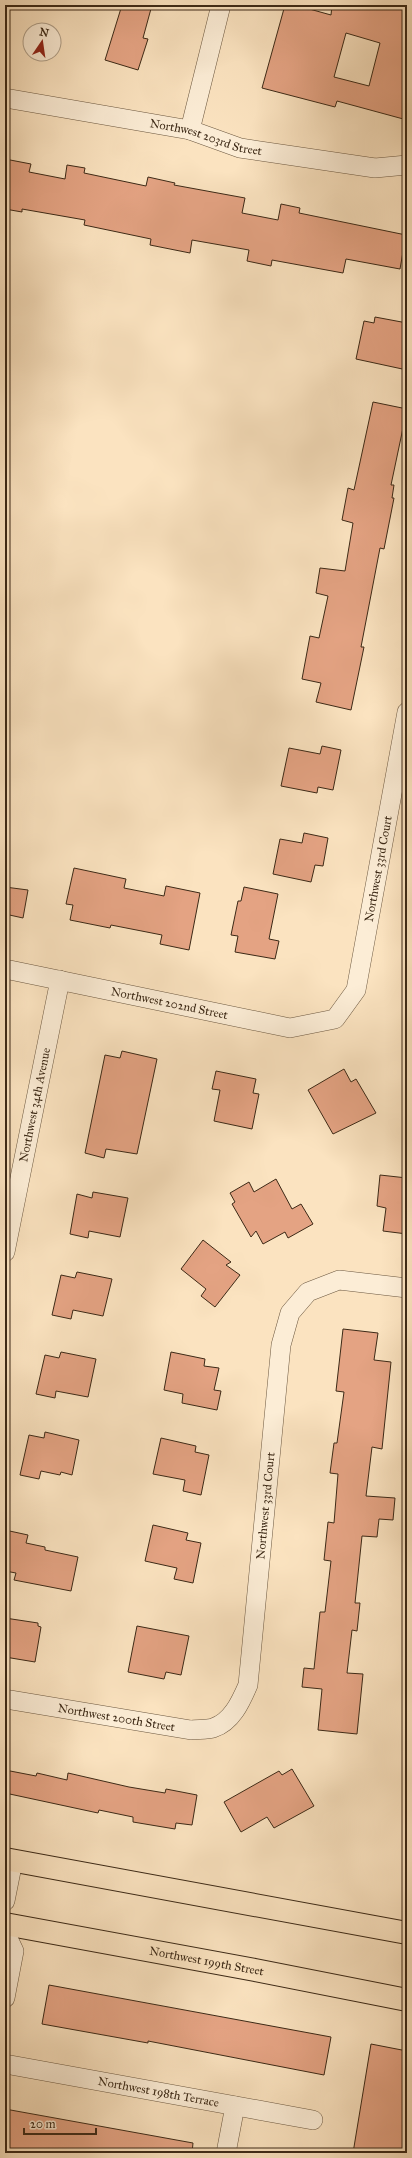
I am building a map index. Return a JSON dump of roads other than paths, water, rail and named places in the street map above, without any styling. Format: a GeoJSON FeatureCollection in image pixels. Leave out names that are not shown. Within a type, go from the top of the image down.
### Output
{"type":"FeatureCollection","features":[{"type":"Feature","properties":{"kind":"main road"},"geometry":{"type":"LineString","coordinates":[[9,1860],[407,1933]]}},
{"type":"Feature","properties":{"kind":"main road","name":"Northwest 199th Street"},"geometry":{"type":"LineString","coordinates":[[5,1924],[255,1970],[407,2000]]}},
{"type":"Feature","properties":{"kind":"street"},"geometry":{"type":"LineString","coordinates":[[190,130],[221,5]]}},
{"type":"Feature","properties":{"kind":"street","name":"Northwest 203rd Street"},"geometry":{"type":"LineString","coordinates":[[5,98],[190,130],[240,148],[375,168],[407,165]]}},
{"type":"Feature","properties":{"kind":"street","name":"Northwest 33rd Court"},"geometry":{"type":"LineString","coordinates":[[335,1019],[356,990],[407,712]]}},
{"type":"Feature","properties":{"kind":"street","name":"Northwest 202nd Street"},"geometry":{"type":"LineString","coordinates":[[5,969],[290,1028],[335,1019]]}},
{"type":"Feature","properties":{"kind":"street","name":"Northwest 34th Avenue"},"geometry":{"type":"LineString","coordinates":[[5,1252],[60,980]]}},
{"type":"Feature","properties":{"kind":"street","name":"Northwest 33rd Court"},"geometry":{"type":"LineString","coordinates":[[226,1720],[238,1706],[248,1685],[281,1345],[290,1313],[308,1292],[339,1280],[407,1288]]}},
{"type":"Feature","properties":{"kind":"street","name":"Northwest 200th Street"},"geometry":{"type":"LineString","coordinates":[[5,1699],[191,1730],[213,1728],[226,1720]]}},
{"type":"Feature","properties":{"kind":"street"},"geometry":{"type":"LineString","coordinates":[[5,1901],[9,1860]]}},
{"type":"Feature","properties":{"kind":"street"},"geometry":{"type":"LineString","coordinates":[[5,1932],[14,1951],[5,1998]]}},
{"type":"Feature","properties":{"kind":"street","name":"Northwest 198th Terrace"},"geometry":{"type":"LineString","coordinates":[[5,2064],[313,2120]]}},
{"type":"Feature","properties":{"kind":"street"},"geometry":{"type":"LineString","coordinates":[[226,2153],[235,2106]]}}]}
